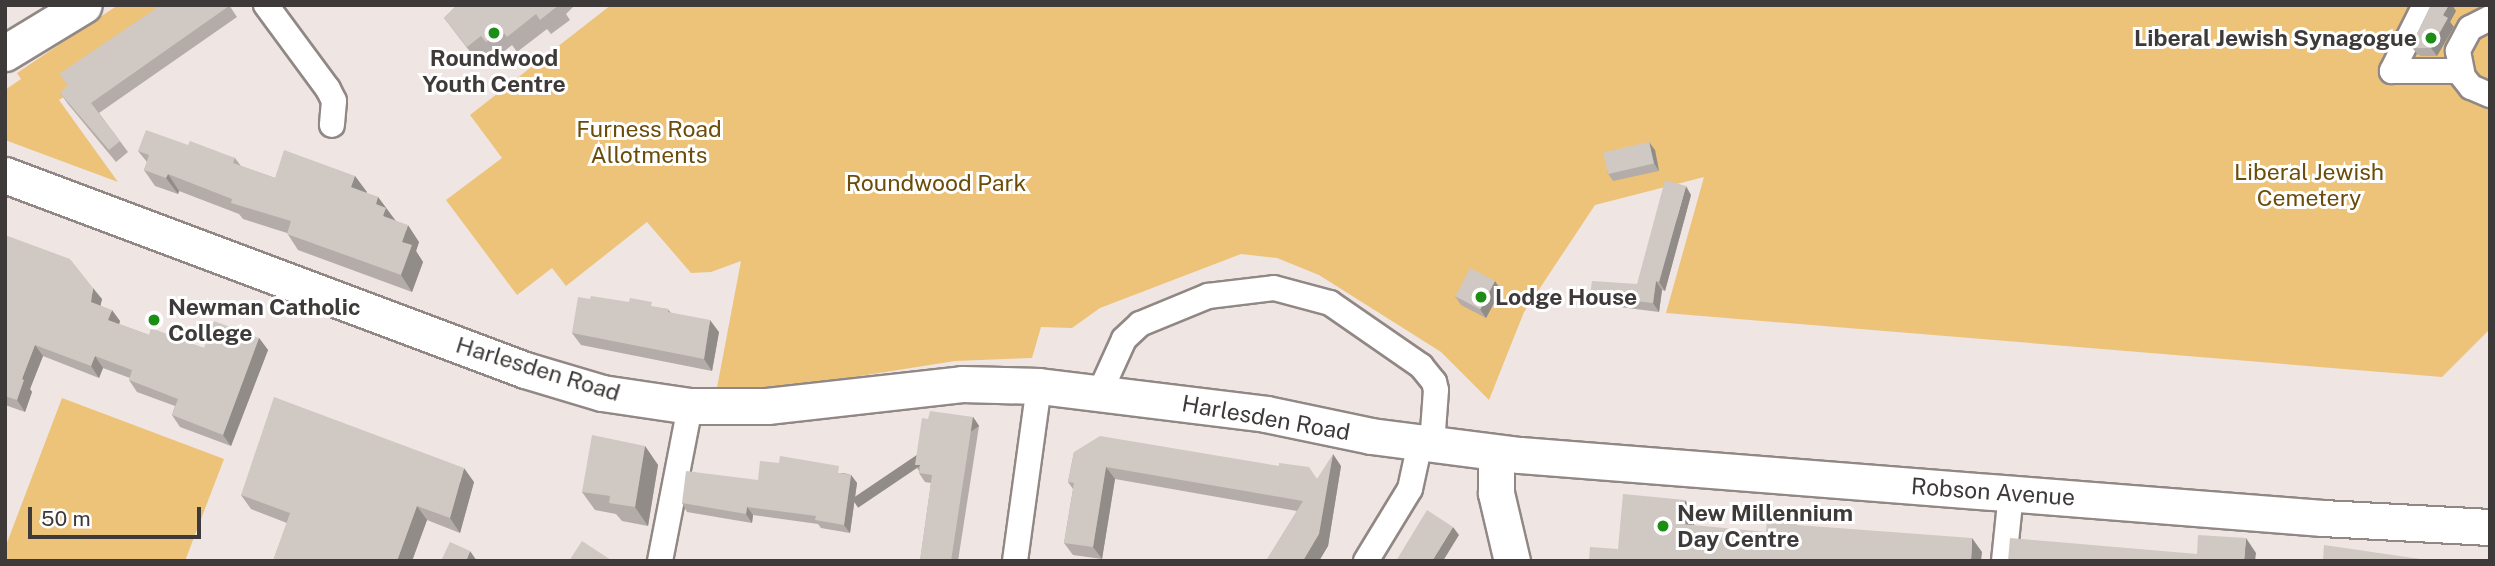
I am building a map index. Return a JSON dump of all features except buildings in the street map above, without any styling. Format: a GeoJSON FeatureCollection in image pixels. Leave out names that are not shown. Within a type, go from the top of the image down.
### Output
{"type":"FeatureCollection","features":[{"type":"Feature","properties":{"kind":"street"},"geometry":{"type":"LineString","coordinates":[[5,53],[84,5]]}},
{"type":"Feature","properties":{"kind":"street"},"geometry":{"type":"LineString","coordinates":[[266,5],[328,89],[334,101],[332,125]]}},
{"type":"Feature","properties":{"kind":"street"},"geometry":{"type":"LineString","coordinates":[[2425,5],[2392,71],[2461,71]]}},
{"type":"Feature","properties":{"kind":"street"},"geometry":{"type":"LineString","coordinates":[[2477,5],[2490,16],[2470,28],[2462,38],[2458,51],[2461,71],[2472,87],[2490,95]]}},
{"type":"Feature","properties":{"kind":"street","name":"Harlesden Road"},"geometry":{"type":"LineString","coordinates":[[5,175],[525,370],[602,393],[690,406],[767,406],[962,384],[1039,386],[1266,414],[1426,444],[1496,453]]}},
{"type":"Feature","properties":{"kind":"street"},"geometry":{"type":"LineString","coordinates":[[1100,392],[1124,339],[1140,324],[1208,296],[1274,288],[1330,303],[1421,366],[1434,382],[1436,390],[1426,444],[1410,489],[1366,561]]}},
{"type":"Feature","properties":{"kind":"street"},"geometry":{"type":"LineString","coordinates":[[1015,561],[1039,386]]}},
{"type":"Feature","properties":{"kind":"street"},"geometry":{"type":"LineString","coordinates":[[660,561],[690,406]]}},
{"type":"Feature","properties":{"kind":"street"},"geometry":{"type":"LineString","coordinates":[[1496,453],[1496,493],[1512,561]]}},
{"type":"Feature","properties":{"kind":"street","name":"Robson Avenue"},"geometry":{"type":"LineString","coordinates":[[1496,453],[2011,494],[2490,527]]}},
{"type":"Feature","properties":{"kind":"street"},"geometry":{"type":"LineString","coordinates":[[2004,561],[2011,494]]}},
{"type":"Feature","properties":{"kind":"green space"},"geometry":{"type":"Polygon","coordinates":[[[118,5],[203,5],[59,100],[118,182],[5,140],[5,90],[21,79],[17,73],[118,5]]]}},
{"type":"Feature","properties":{"kind":"green space"},"geometry":{"type":"Polygon","coordinates":[[[611,5],[2490,5],[2490,329],[2442,377],[1666,313],[1704,177],[1595,205],[1524,312],[1489,400],[1441,352],[1319,275],[1277,258],[1241,254],[1100,308],[1072,328],[1041,327],[1032,358],[955,361],[803,385],[716,393],[741,261],[711,272],[691,273],[647,222],[566,286],[552,268],[517,295],[446,200],[502,158],[470,115],[611,5]]]}},
{"type":"Feature","properties":{"kind":"green space"},"geometry":{"type":"Polygon","coordinates":[[[62,398],[224,459],[185,561],[5,561],[5,548],[62,398]]]}},
{"type":"Feature","properties":{"kind":"place","name":"Roundwood Youth Centre"},"geometry":{"type":"Point","coordinates":[494,33]}},
{"type":"Feature","properties":{"kind":"place","name":"Liberal Jewish Synagogue"},"geometry":{"type":"Point","coordinates":[2431,38]}},
{"type":"Feature","properties":{"kind":"place","name":"Lodge House"},"geometry":{"type":"Point","coordinates":[1481,297]}},
{"type":"Feature","properties":{"kind":"place","name":"Newman Catholic College"},"geometry":{"type":"Point","coordinates":[154,320]}},
{"type":"Feature","properties":{"kind":"place","name":"New Millennium Day Centre"},"geometry":{"type":"Point","coordinates":[1663,526]}},
{"type":"Feature","properties":{"kind":"park label","name":"Furness Road Allotments"},"geometry":{"type":"Point","coordinates":[649,142]}},
{"type":"Feature","properties":{"kind":"park label","name":"Roundwood Park"},"geometry":{"type":"Point","coordinates":[936,183]}},
{"type":"Feature","properties":{"kind":"park label","name":"Liberal Jewish Cemetery"},"geometry":{"type":"Point","coordinates":[2309,185]}}]}
